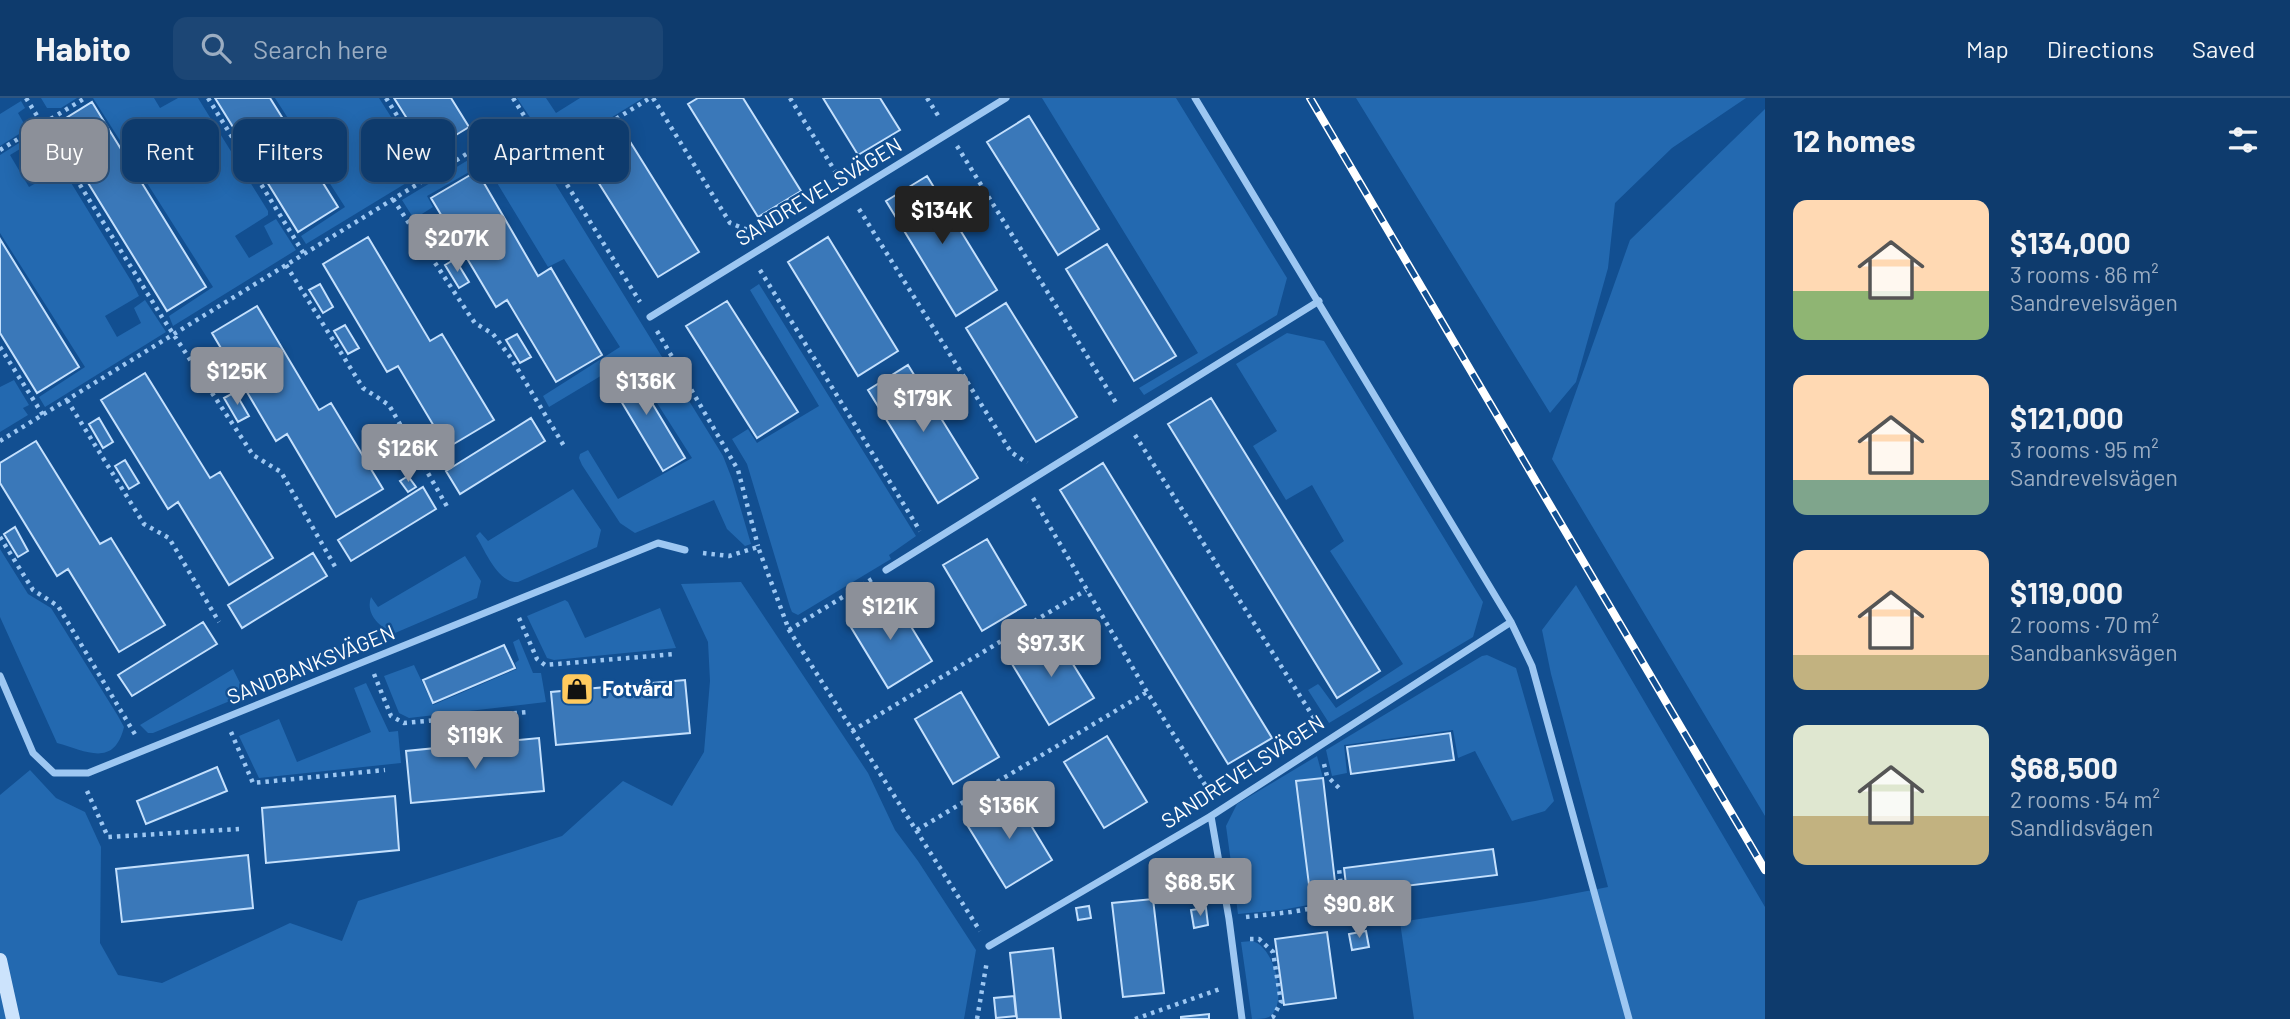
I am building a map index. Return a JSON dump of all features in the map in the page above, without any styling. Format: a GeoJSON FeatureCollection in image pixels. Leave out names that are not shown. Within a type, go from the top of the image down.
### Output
{"type":"FeatureCollection","features":[{"type":"Feature","properties":{"kind":"street","name":"SANDREVELSVÄGEN"},"geometry":{"type":"LineString","coordinates":[[650,317],[1006,98]]}},
{"type":"Feature","properties":{"kind":"street"},"geometry":{"type":"LineString","coordinates":[[1195,98],[1511,622],[1532,666],[1629,1019]]}},
{"type":"Feature","properties":{"kind":"street"},"geometry":{"type":"LineString","coordinates":[[886,570],[1319,301]]}},
{"type":"Feature","properties":{"kind":"street","name":"SANDBANKSVÄGEN"},"geometry":{"type":"LineString","coordinates":[[79,774],[88,774],[657,543],[685,550]]}},
{"type":"Feature","properties":{"kind":"street","name":"SANDREVELSVÄGEN"},"geometry":{"type":"LineString","coordinates":[[989,946],[1211,816],[1511,622]]}},
{"type":"Feature","properties":{"kind":"street"},"geometry":{"type":"LineString","coordinates":[[0,676],[33,753],[54,773],[79,774]]}},
{"type":"Feature","properties":{"kind":"street"},"geometry":{"type":"LineString","coordinates":[[1211,816],[1229,919],[1242,1019]]}},
{"type":"Feature","properties":{"kind":"street"},"geometry":{"type":"LineString","coordinates":[[0,960],[13,1019]]}},
{"type":"Feature","properties":{"kind":"path"},"geometry":{"type":"LineString","coordinates":[[26,98],[38,119]]}},
{"type":"Feature","properties":{"kind":"path"},"geometry":{"type":"LineString","coordinates":[[52,119],[85,98]]}},
{"type":"Feature","properties":{"kind":"path"},"geometry":{"type":"LineString","coordinates":[[208,98],[304,254]]}},
{"type":"Feature","properties":{"kind":"path"},"geometry":{"type":"LineString","coordinates":[[386,98],[399,119]]}},
{"type":"Feature","properties":{"kind":"path"},"geometry":{"type":"LineString","coordinates":[[455,161],[525,118],[513,98]]}},
{"type":"Feature","properties":{"kind":"path"},"geometry":{"type":"LineString","coordinates":[[617,119],[652,98],[730,223],[774,240]]}},
{"type":"Feature","properties":{"kind":"path"},"geometry":{"type":"LineString","coordinates":[[790,98],[1011,453],[1043,473]]}},
{"type":"Feature","properties":{"kind":"path"},"geometry":{"type":"LineString","coordinates":[[950,134],[1327,739]]}},
{"type":"Feature","properties":{"kind":"path"},"geometry":{"type":"LineString","coordinates":[[0,150],[21,138]]}},
{"type":"Feature","properties":{"kind":"path"},"geometry":{"type":"LineString","coordinates":[[78,182],[253,455],[281,472],[337,570]]}},
{"type":"Feature","properties":{"kind":"path"},"geometry":{"type":"LineString","coordinates":[[0,441],[421,182]]}},
{"type":"Feature","properties":{"kind":"path"},"geometry":{"type":"LineString","coordinates":[[565,182],[650,317],[738,470],[758,547],[789,630],[989,946],[977,1019]]}},
{"type":"Feature","properties":{"kind":"path"},"geometry":{"type":"LineString","coordinates":[[393,199],[475,323],[493,334],[511,358],[564,446]]}},
{"type":"Feature","properties":{"kind":"path"},"geometry":{"type":"LineString","coordinates":[[750,254],[916,522]]}},
{"type":"Feature","properties":{"kind":"path"},"geometry":{"type":"LineString","coordinates":[[286,265],[363,388],[389,405],[449,510]]}},
{"type":"Feature","properties":{"kind":"path"},"geometry":{"type":"LineString","coordinates":[[0,347],[43,415]]}},
{"type":"Feature","properties":{"kind":"path"},"geometry":{"type":"LineString","coordinates":[[67,400],[144,524],[169,538],[219,622]]}},
{"type":"Feature","properties":{"kind":"path"},"geometry":{"type":"LineString","coordinates":[[1026,485],[1043,519],[1147,692],[1221,809]]}},
{"type":"Feature","properties":{"kind":"path"},"geometry":{"type":"LineString","coordinates":[[0,537],[33,590],[58,606],[133,728],[142,751]]}},
{"type":"Feature","properties":{"kind":"path"},"geometry":{"type":"LineString","coordinates":[[685,550],[730,556],[758,547]]}},
{"type":"Feature","properties":{"kind":"path"},"geometry":{"type":"LineString","coordinates":[[789,630],[886,570]]}},
{"type":"Feature","properties":{"kind":"path"},"geometry":{"type":"LineString","coordinates":[[852,731],[1086,590]]}},
{"type":"Feature","properties":{"kind":"path"},"geometry":{"type":"LineString","coordinates":[[513,603],[537,659],[545,664],[675,654]]}},
{"type":"Feature","properties":{"kind":"path"},"geometry":{"type":"LineString","coordinates":[[369,660],[391,716],[404,723],[528,712]]}},
{"type":"Feature","properties":{"kind":"path"},"geometry":{"type":"LineString","coordinates":[[917,830],[1147,692]]}},
{"type":"Feature","properties":{"kind":"path"},"geometry":{"type":"LineString","coordinates":[[225,718],[253,783],[385,770]]}},
{"type":"Feature","properties":{"kind":"path"},"geometry":{"type":"LineString","coordinates":[[1319,745],[1327,776],[1342,791]]}},
{"type":"Feature","properties":{"kind":"path"},"geometry":{"type":"LineString","coordinates":[[79,774],[108,837],[239,829]]}},
{"type":"Feature","properties":{"kind":"path"},"geometry":{"type":"LineString","coordinates":[[1229,919],[1343,903],[1339,869]]}},
{"type":"Feature","properties":{"kind":"path"},"geometry":{"type":"LineString","coordinates":[[1232,939],[1259,939],[1273,952],[1281,1002],[1273,1017],[1269,1019]]}},
{"type":"Feature","properties":{"kind":"path"},"geometry":{"type":"LineString","coordinates":[[1135,1019],[1237,983]]}},
{"type":"Feature","properties":{"kind":"shaded area"},"geometry":{"type":"Polygon","coordinates":[[[41,98],[77,98],[61,108],[47,108],[41,98]]]}},
{"type":"Feature","properties":{"kind":"shaded area"},"geometry":{"type":"Polygon","coordinates":[[[93,98],[154,98],[160,108],[178,98],[198,98],[211,119],[122,119],[122,144],[93,98]]]}},
{"type":"Feature","properties":{"kind":"shaded area"},"geometry":{"type":"Polygon","coordinates":[[[275,98],[379,98],[392,119],[361,119],[361,182],[408,182],[306,244],[301,236],[345,207],[329,182],[347,182],[347,119],[288,119],[275,98]]]}},
{"type":"Feature","properties":{"kind":"shaded area"},"geometry":{"type":"Polygon","coordinates":[[[517,98],[546,98],[556,113],[580,98],[643,98],[609,119],[531,119],[517,98]]]}},
{"type":"Feature","properties":{"kind":"shaded area"},"geometry":{"type":"Polygon","coordinates":[[[1042,98],[1176,98],[1287,278],[1277,315],[1144,395],[1139,388],[1198,353],[1042,98]]]}},
{"type":"Feature","properties":{"kind":"shaded area"},"geometry":{"type":"Polygon","coordinates":[[[1356,98],[1746,98],[1672,148],[1615,203],[1608,268],[1576,382],[1550,413],[1356,98]]]}},
{"type":"Feature","properties":{"kind":"shaded area"},"geometry":{"type":"Polygon","coordinates":[[[21,101],[25,108],[18,113],[21,119],[21,133],[0,146],[0,114],[21,101]]]}},
{"type":"Feature","properties":{"kind":"shaded area"},"geometry":{"type":"Polygon","coordinates":[[[1765,109],[1765,816],[1552,459],[1630,240],[1765,109]]]}},
{"type":"Feature","properties":{"kind":"shaded area"},"geometry":{"type":"Polygon","coordinates":[[[219,132],[233,154],[233,182],[250,182],[268,211],[268,215],[235,236],[249,258],[273,244],[264,226],[276,219],[296,250],[173,326],[169,316],[213,287],[146,182],[219,182],[219,132]]]}},
{"type":"Feature","properties":{"kind":"shaded area"},"geometry":{"type":"Polygon","coordinates":[[[21,142],[21,148],[10,155],[21,174],[21,182],[26,182],[29,187],[38,182],[71,182],[139,296],[105,316],[117,337],[141,323],[134,308],[145,300],[166,332],[45,407],[39,397],[85,367],[0,233],[0,155],[21,142]]]}},
{"type":"Feature","properties":{"kind":"shaded area"},"geometry":{"type":"Polygon","coordinates":[[[469,159],[469,172],[455,180],[455,168],[469,159]]]}},
{"type":"Feature","properties":{"kind":"shaded area"},"geometry":{"type":"Polygon","coordinates":[[[432,182],[452,182],[427,196],[433,207],[414,219],[402,200],[432,182]]]}},
{"type":"Feature","properties":{"kind":"shaded area"},"geometry":{"type":"Polygon","coordinates":[[[497,182],[554,182],[723,456],[751,544],[745,546],[727,529],[714,500],[635,533],[620,523],[582,465],[580,454],[588,450],[618,499],[692,458],[629,359],[549,407],[543,396],[620,347],[564,259],[548,267],[497,182]]]}},
{"type":"Feature","properties":{"kind":"shaded area"},"geometry":{"type":"Polygon","coordinates":[[[759,284],[916,536],[889,555],[891,559],[798,615],[792,612],[790,607],[747,464],[732,439],[748,429],[757,443],[819,406],[750,290],[759,284]]]}},
{"type":"Feature","properties":{"kind":"shaded area"},"geometry":{"type":"Polygon","coordinates":[[[1287,333],[1324,341],[1483,602],[1473,637],[1329,723],[1308,690],[1318,684],[1336,708],[1403,664],[1330,551],[1344,541],[1312,485],[1286,500],[1253,446],[1277,431],[1236,364],[1287,333]]]}},
{"type":"Feature","properties":{"kind":"shaded area"},"geometry":{"type":"Polygon","coordinates":[[[14,380],[29,405],[23,408],[28,415],[0,432],[0,387],[14,380]]]}},
{"type":"Feature","properties":{"kind":"shaded area"},"geometry":{"type":"Polygon","coordinates":[[[573,489],[601,530],[597,547],[518,582],[504,578],[476,536],[480,532],[488,541],[573,489]]]}},
{"type":"Feature","properties":{"kind":"shaded area"},"geometry":{"type":"Polygon","coordinates":[[[0,549],[28,594],[51,608],[124,727],[119,740],[106,752],[88,752],[57,743],[0,617],[0,549]]]}},
{"type":"Feature","properties":{"kind":"shaded area"},"geometry":{"type":"Polygon","coordinates":[[[465,556],[481,581],[477,598],[395,633],[375,620],[370,609],[371,597],[378,607],[465,556]]]}},
{"type":"Feature","properties":{"kind":"shaded area"},"geometry":{"type":"Polygon","coordinates":[[[741,582],[868,773],[895,830],[976,950],[964,1019],[0,1019],[0,795],[30,770],[56,798],[85,812],[101,847],[100,943],[118,975],[162,983],[290,923],[342,941],[358,901],[562,836],[623,781],[672,806],[704,752],[710,681],[708,642],[681,584],[741,582]]]}},
{"type":"Feature","properties":{"kind":"shaded area"},"geometry":{"type":"Polygon","coordinates":[[[1576,585],[1765,907],[1765,1019],[1414,1019],[1400,922],[1608,887],[1551,674],[1542,630],[1576,585]]]}},
{"type":"Feature","properties":{"kind":"shaded area"},"geometry":{"type":"Polygon","coordinates":[[[565,600],[585,638],[660,608],[676,648],[554,660],[547,658],[527,616],[565,600]]]}},
{"type":"Feature","properties":{"kind":"shaded area"},"geometry":{"type":"Polygon","coordinates":[[[519,639],[533,673],[541,673],[546,702],[409,718],[399,713],[384,676],[414,665],[433,705],[517,669],[515,663],[519,660],[513,642],[519,639]]]}},
{"type":"Feature","properties":{"kind":"shaded area"},"geometry":{"type":"Polygon","coordinates":[[[1487,655],[1516,668],[1554,801],[1545,811],[1512,821],[1475,751],[1458,758],[1453,730],[1344,745],[1347,773],[1332,776],[1326,750],[1487,655]]]}},
{"type":"Feature","properties":{"kind":"shaded area"},"geometry":{"type":"Polygon","coordinates":[[[233,669],[240,683],[237,698],[153,733],[148,733],[140,725],[233,669]]]}},
{"type":"Feature","properties":{"kind":"shaded area"},"geometry":{"type":"Polygon","coordinates":[[[366,683],[389,732],[398,731],[401,763],[259,778],[239,736],[279,719],[297,762],[371,732],[354,688],[366,683]]]}},
{"type":"Feature","properties":{"kind":"shaded area"},"geometry":{"type":"Polygon","coordinates":[[[1317,756],[1323,778],[1296,781],[1308,884],[1332,882],[1336,900],[1281,910],[1238,914],[1226,826],[1237,804],[1317,756]]]}},
{"type":"Feature","properties":{"kind":"shaded area"},"geometry":{"type":"Polygon","coordinates":[[[1252,941],[1267,953],[1277,976],[1278,1000],[1275,1010],[1263,1019],[1252,1019],[1241,942],[1252,941]]]}},
{"type":"Feature","properties":{"kind":"building"},"geometry":{"type":"Polygon","coordinates":[[[215,98],[270,98],[283,119],[233,119],[233,127],[215,98]]]}},
{"type":"Feature","properties":{"kind":"building"},"geometry":{"type":"Polygon","coordinates":[[[394,98],[451,98],[469,127],[455,136],[455,119],[407,119],[394,98]]]}},
{"type":"Feature","properties":{"kind":"building"},"geometry":{"type":"Polygon","coordinates":[[[698,98],[743,98],[801,191],[758,217],[688,104],[698,98]]]}},
{"type":"Feature","properties":{"kind":"building"},"geometry":{"type":"Polygon","coordinates":[[[823,98],[880,98],[900,130],[858,155],[823,98]]]}},
{"type":"Feature","properties":{"kind":"building"},"geometry":{"type":"Polygon","coordinates":[[[92,102],[102,119],[64,119],[92,102]]]}},
{"type":"Feature","properties":{"kind":"building"},"geometry":{"type":"Polygon","coordinates":[[[1029,116],[1099,229],[1058,255],[987,142],[1029,116]]]}},
{"type":"Feature","properties":{"kind":"building"},"geometry":{"type":"Polygon","coordinates":[[[108,128],[122,151],[122,182],[141,182],[206,287],[167,311],[88,182],[108,182],[108,128]]]}},
{"type":"Feature","properties":{"kind":"building"},"geometry":{"type":"Polygon","coordinates":[[[629,140],[699,252],[658,277],[598,182],[629,182],[629,140]]]}},
{"type":"Feature","properties":{"kind":"building"},"geometry":{"type":"Polygon","coordinates":[[[469,176],[469,182],[483,182],[538,276],[551,268],[602,355],[556,382],[507,300],[496,307],[431,198],[469,176]]]}},
{"type":"Feature","properties":{"kind":"building"},"geometry":{"type":"Polygon","coordinates":[[[927,176],[997,290],[956,316],[886,201],[927,176]]]}},
{"type":"Feature","properties":{"kind":"building"},"geometry":{"type":"Polygon","coordinates":[[[267,182],[322,182],[338,207],[298,232],[267,182]]]}},
{"type":"Feature","properties":{"kind":"building"},"geometry":{"type":"Polygon","coordinates":[[[429,217],[443,241],[433,247],[419,224],[429,217]]]}},
{"type":"Feature","properties":{"kind":"building"},"geometry":{"type":"Polygon","coordinates":[[[368,237],[430,341],[442,334],[494,420],[447,448],[398,366],[387,372],[323,264],[368,237]]]}},
{"type":"Feature","properties":{"kind":"building"},"geometry":{"type":"Polygon","coordinates":[[[828,237],[898,351],[858,376],[788,262],[828,237]]]}},
{"type":"Feature","properties":{"kind":"building"},"geometry":{"type":"Polygon","coordinates":[[[0,239],[79,367],[37,393],[0,333],[0,239]]]}},
{"type":"Feature","properties":{"kind":"building"},"geometry":{"type":"Polygon","coordinates":[[[1107,244],[1176,356],[1134,381],[1066,269],[1107,244]]]}},
{"type":"Feature","properties":{"kind":"building"},"geometry":{"type":"Polygon","coordinates":[[[455,259],[469,282],[459,288],[445,265],[455,259]]]}},
{"type":"Feature","properties":{"kind":"building"},"geometry":{"type":"Polygon","coordinates":[[[320,284],[333,307],[323,313],[309,290],[320,284]]]}},
{"type":"Feature","properties":{"kind":"building"},"geometry":{"type":"Polygon","coordinates":[[[727,301],[798,412],[757,438],[686,326],[727,301]]]}},
{"type":"Feature","properties":{"kind":"building"},"geometry":{"type":"Polygon","coordinates":[[[1006,303],[1077,417],[1036,442],[966,328],[1006,303]]]}},
{"type":"Feature","properties":{"kind":"building"},"geometry":{"type":"Polygon","coordinates":[[[257,306],[319,410],[331,403],[383,489],[336,517],[287,434],[276,441],[212,333],[257,306]]]}},
{"type":"Feature","properties":{"kind":"building"},"geometry":{"type":"Polygon","coordinates":[[[345,325],[359,348],[348,354],[334,331],[345,325]]]}},
{"type":"Feature","properties":{"kind":"building"},"geometry":{"type":"Polygon","coordinates":[[[517,334],[531,357],[520,363],[506,340],[517,334]]]}},
{"type":"Feature","properties":{"kind":"building"},"geometry":{"type":"Polygon","coordinates":[[[210,352],[223,375],[213,381],[199,358],[210,352]]]}},
{"type":"Feature","properties":{"kind":"building"},"geometry":{"type":"Polygon","coordinates":[[[628,363],[685,458],[663,471],[606,376],[628,363]]]}},
{"type":"Feature","properties":{"kind":"building"},"geometry":{"type":"Polygon","coordinates":[[[908,365],[978,478],[938,503],[868,390],[908,365]]]}},
{"type":"Feature","properties":{"kind":"building"},"geometry":{"type":"Polygon","coordinates":[[[145,373],[210,478],[220,472],[273,558],[229,585],[178,502],[168,509],[101,400],[145,373]]]}},
{"type":"Feature","properties":{"kind":"building"},"geometry":{"type":"Polygon","coordinates":[[[235,392],[249,416],[238,422],[224,398],[235,392]]]}},
{"type":"Feature","properties":{"kind":"building"},"geometry":{"type":"Polygon","coordinates":[[[1211,398],[1380,671],[1337,698],[1168,424],[1211,398]]]}},
{"type":"Feature","properties":{"kind":"building"},"geometry":{"type":"Polygon","coordinates":[[[99,418],[113,442],[103,448],[89,424],[99,418]]]}},
{"type":"Feature","properties":{"kind":"building"},"geometry":{"type":"Polygon","coordinates":[[[531,418],[545,441],[460,494],[446,471],[531,418]]]}},
{"type":"Feature","properties":{"kind":"building"},"geometry":{"type":"Polygon","coordinates":[[[36,441],[100,544],[111,538],[165,625],[119,652],[68,569],[57,576],[0,483],[0,463],[36,441]]]}},
{"type":"Feature","properties":{"kind":"building"},"geometry":{"type":"Polygon","coordinates":[[[125,460],[139,483],[129,489],[115,466],[125,460]]]}},
{"type":"Feature","properties":{"kind":"building"},"geometry":{"type":"Polygon","coordinates":[[[1103,463],[1272,738],[1228,764],[1060,490],[1103,463]]]}},
{"type":"Feature","properties":{"kind":"building"},"geometry":{"type":"Polygon","coordinates":[[[408,476],[416,487],[408,492],[400,481],[408,476]]]}},
{"type":"Feature","properties":{"kind":"building"},"geometry":{"type":"Polygon","coordinates":[[[423,487],[436,509],[351,561],[338,540],[423,487]]]}},
{"type":"Feature","properties":{"kind":"building"},"geometry":{"type":"Polygon","coordinates":[[[15,527],[28,551],[18,557],[4,534],[15,527]]]}},
{"type":"Feature","properties":{"kind":"building"},"geometry":{"type":"Polygon","coordinates":[[[987,539],[1026,605],[982,631],[943,565],[987,539]]]}},
{"type":"Feature","properties":{"kind":"building"},"geometry":{"type":"Polygon","coordinates":[[[313,553],[327,576],[242,628],[228,605],[313,553]]]}},
{"type":"Feature","properties":{"kind":"building"},"geometry":{"type":"Polygon","coordinates":[[[893,597],[932,661],[888,688],[849,624],[893,597]]]}},
{"type":"Feature","properties":{"kind":"building"},"geometry":{"type":"Polygon","coordinates":[[[203,622],[217,644],[132,696],[118,675],[203,622]]]}},
{"type":"Feature","properties":{"kind":"building"},"geometry":{"type":"Polygon","coordinates":[[[1053,632],[1094,698],[1049,725],[1009,659],[1053,632]]]}},
{"type":"Feature","properties":{"kind":"building"},"geometry":{"type":"Polygon","coordinates":[[[504,645],[515,668],[433,703],[423,680],[504,645]]]}},
{"type":"Feature","properties":{"kind":"building"},"geometry":{"type":"Polygon","coordinates":[[[685,680],[690,733],[556,745],[551,692],[685,680]]]}},
{"type":"Feature","properties":{"kind":"building"},"geometry":{"type":"Polygon","coordinates":[[[961,692],[999,757],[953,784],[915,719],[961,692]]]}},
{"type":"Feature","properties":{"kind":"building"},"geometry":{"type":"Polygon","coordinates":[[[1450,733],[1454,760],[1351,774],[1347,747],[1450,733]]]}},
{"type":"Feature","properties":{"kind":"building"},"geometry":{"type":"Polygon","coordinates":[[[1107,736],[1147,802],[1104,828],[1064,762],[1107,736]]]}},
{"type":"Feature","properties":{"kind":"building"},"geometry":{"type":"Polygon","coordinates":[[[539,738],[544,791],[411,803],[406,751],[539,738]]]}},
{"type":"Feature","properties":{"kind":"building"},"geometry":{"type":"Polygon","coordinates":[[[217,767],[227,791],[146,824],[137,801],[217,767]]]}},
{"type":"Feature","properties":{"kind":"building"},"geometry":{"type":"Polygon","coordinates":[[[1323,778],[1335,882],[1309,885],[1296,781],[1323,778]]]}},
{"type":"Feature","properties":{"kind":"building"},"geometry":{"type":"Polygon","coordinates":[[[1012,794],[1052,860],[1006,888],[966,823],[1012,794]]]}},
{"type":"Feature","properties":{"kind":"building"},"geometry":{"type":"Polygon","coordinates":[[[395,796],[399,850],[266,863],[262,808],[395,796]]]}},
{"type":"Feature","properties":{"kind":"building"},"geometry":{"type":"Polygon","coordinates":[[[1493,849],[1497,875],[1347,893],[1344,868],[1493,849]]]}},
{"type":"Feature","properties":{"kind":"building"},"geometry":{"type":"Polygon","coordinates":[[[248,855],[253,908],[122,922],[116,869],[248,855]]]}},
{"type":"Feature","properties":{"kind":"building"},"geometry":{"type":"Polygon","coordinates":[[[1153,899],[1164,993],[1123,997],[1112,903],[1153,899]]]}},
{"type":"Feature","properties":{"kind":"building"},"geometry":{"type":"Polygon","coordinates":[[[1089,906],[1091,918],[1078,920],[1076,908],[1089,906]]]}},
{"type":"Feature","properties":{"kind":"building"},"geometry":{"type":"Polygon","coordinates":[[[1206,908],[1208,925],[1194,928],[1191,910],[1206,908]]]}},
{"type":"Feature","properties":{"kind":"building"},"geometry":{"type":"Polygon","coordinates":[[[1366,931],[1369,947],[1352,950],[1349,934],[1366,931]]]}},
{"type":"Feature","properties":{"kind":"building"},"geometry":{"type":"Polygon","coordinates":[[[1327,932],[1336,998],[1284,1005],[1275,939],[1327,932]]]}},
{"type":"Feature","properties":{"kind":"building"},"geometry":{"type":"Polygon","coordinates":[[[1053,948],[1061,1019],[1017,1019],[1010,953],[1053,948]]]}},
{"type":"Feature","properties":{"kind":"building"},"geometry":{"type":"Polygon","coordinates":[[[1014,996],[1016,1016],[996,1018],[994,998],[1014,996]]]}},
{"type":"Feature","properties":{"kind":"building"},"geometry":{"type":"Polygon","coordinates":[[[1209,1014],[1209,1019],[1181,1019],[1181,1017],[1209,1014]]]}},
{"type":"Feature","properties":{"kind":"railway"},"geometry":{"type":"LineString","coordinates":[[1310,98],[1765,870]]}},
{"type":"Feature","properties":{"kind":"place","name":"Fotvård"},"geometry":{"type":"Point","coordinates":[577,689]}}]}
